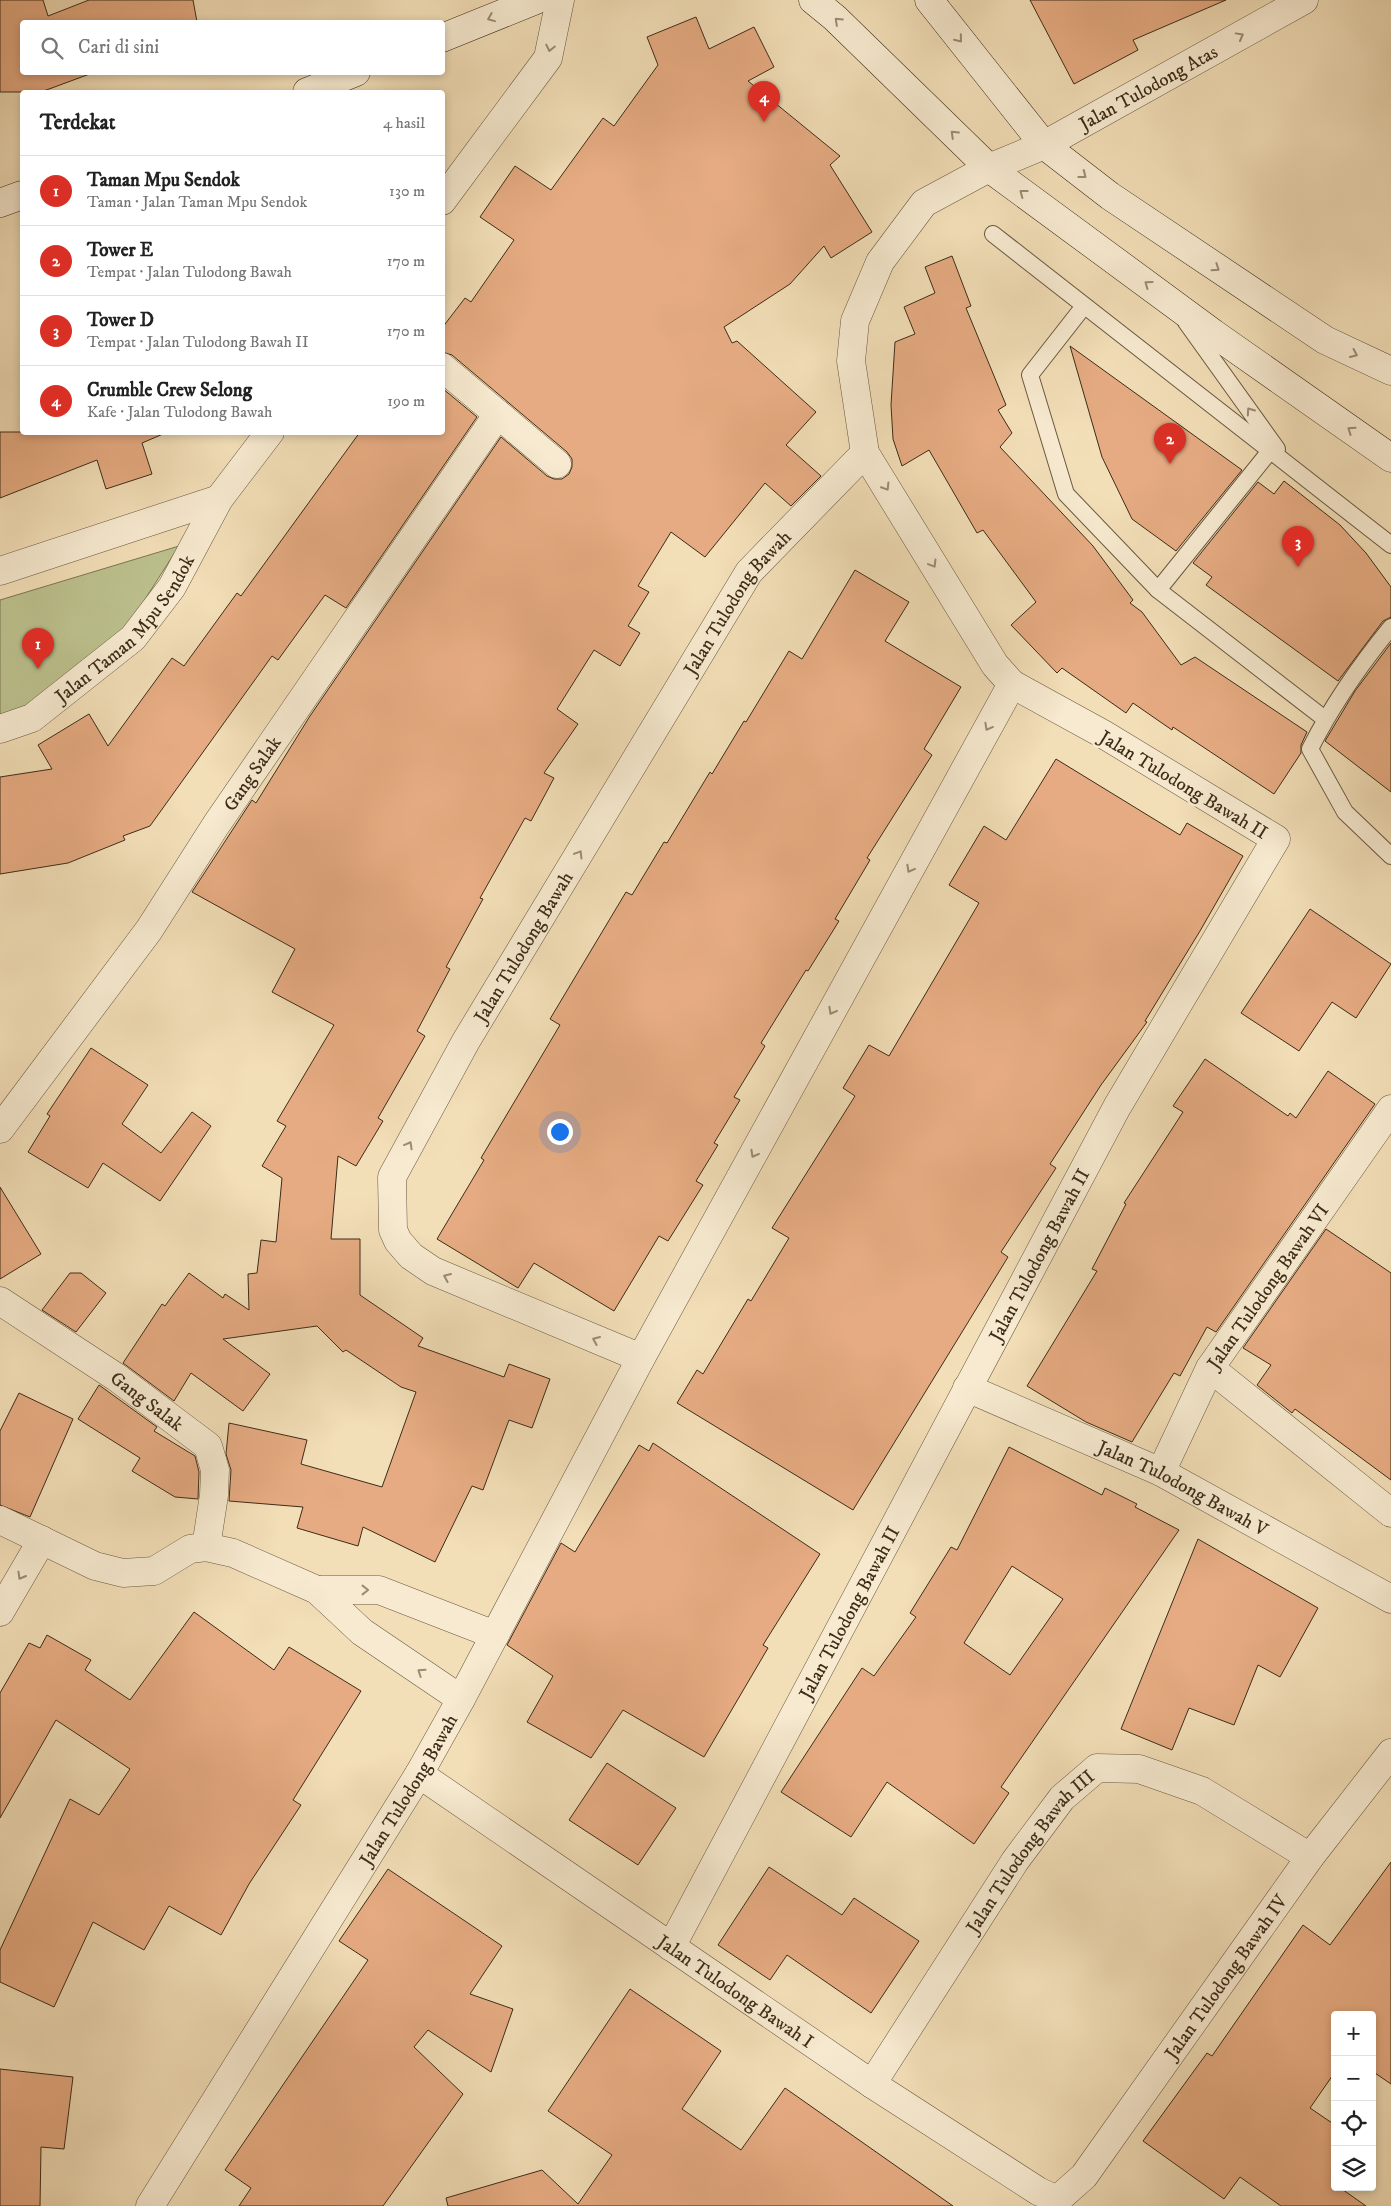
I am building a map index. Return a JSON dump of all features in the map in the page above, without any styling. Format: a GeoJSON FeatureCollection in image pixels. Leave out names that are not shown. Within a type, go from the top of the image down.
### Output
{"type":"FeatureCollection","features":[{"type":"Feature","properties":{"kind":"street"},"geometry":{"type":"LineString","coordinates":[[445,37],[536,0]]}},
{"type":"Feature","properties":{"kind":"street"},"geometry":{"type":"LineString","coordinates":[[445,197],[548,58],[560,0]]}},
{"type":"Feature","properties":{"kind":"street"},"geometry":{"type":"LineString","coordinates":[[813,0],[842,24],[989,168],[1171,302],[1391,458]]}},
{"type":"Feature","properties":{"kind":"street"},"geometry":{"type":"LineString","coordinates":[[929,0],[1044,145],[1110,196],[1325,340],[1391,372]]}},
{"type":"Feature","properties":{"kind":"street","name":"Jalan Tulodong Atas"},"geometry":{"type":"LineString","coordinates":[[989,168],[1044,145],[1304,0]]}},
{"type":"Feature","properties":{"kind":"street"},"geometry":{"type":"LineString","coordinates":[[312,90],[349,75]]}},
{"type":"Feature","properties":{"kind":"street"},"geometry":{"type":"LineString","coordinates":[[989,168],[924,203],[880,262],[856,321],[852,361],[865,453],[994,665],[1012,684]]}},
{"type":"Feature","properties":{"kind":"street"},"geometry":{"type":"LineString","coordinates":[[0,203],[20,196]]}},
{"type":"Feature","properties":{"kind":"street"},"geometry":{"type":"LineString","coordinates":[[445,369],[557,464]]}},
{"type":"Feature","properties":{"kind":"street","name":"Gang Salak"},"geometry":{"type":"LineString","coordinates":[[0,1129],[149,930],[216,825],[498,414]]}},
{"type":"Feature","properties":{"kind":"street","name":"Jalan Taman Mpu Sendok"},"geometry":{"type":"LineString","coordinates":[[0,729],[32,718],[132,638],[172,587],[219,499],[268,435]]}},
{"type":"Feature","properties":{"kind":"street","name":"Jalan Tulodong Bawah"},"geometry":{"type":"LineString","coordinates":[[641,1358],[433,1271],[411,1256],[398,1241],[393,1230],[392,1177],[466,1041],[749,572],[865,453]]}},
{"type":"Feature","properties":{"kind":"street"},"geometry":{"type":"LineString","coordinates":[[0,571],[219,499]]}},
{"type":"Feature","properties":{"kind":"street","name":"Jalan Tulodong Bawah"},"geometry":{"type":"LineString","coordinates":[[150,2206],[419,1774],[461,1699],[641,1358],[1012,684]]}},
{"type":"Feature","properties":{"kind":"street","name":"Jalan Tulodong Bawah II"},"geometry":{"type":"LineString","coordinates":[[671,1947],[1117,1107],[1276,839],[1103,734],[1012,684]]}},
{"type":"Feature","properties":{"kind":"street","name":"Jalan Tulodong Bawah VI"},"geometry":{"type":"LineString","coordinates":[[1161,1472],[1210,1368],[1391,1109]]}},
{"type":"Feature","properties":{"kind":"street","name":"Gang Salak"},"geometry":{"type":"LineString","coordinates":[[0,1301],[116,1377],[208,1446],[215,1470],[214,1495],[206,1547]]}},
{"type":"Feature","properties":{"kind":"street"},"geometry":{"type":"LineString","coordinates":[[1210,1368],[1391,1513]]}},
{"type":"Feature","properties":{"kind":"street","name":"Jalan Tulodong Bawah V"},"geometry":{"type":"LineString","coordinates":[[967,1388],[1161,1472],[1391,1599]]}},
{"type":"Feature","properties":{"kind":"street"},"geometry":{"type":"LineString","coordinates":[[0,1520],[95,1566],[123,1573],[154,1571],[190,1549],[206,1547],[233,1553],[316,1590],[362,1632],[461,1699]]}},
{"type":"Feature","properties":{"kind":"street"},"geometry":{"type":"LineString","coordinates":[[0,1612],[42,1540]]}},
{"type":"Feature","properties":{"kind":"street"},"geometry":{"type":"LineString","coordinates":[[316,1590],[380,1590],[495,1635]]}},
{"type":"Feature","properties":{"kind":"street","name":"Jalan Tulodong Bawah IV"},"geometry":{"type":"LineString","coordinates":[[1057,2200],[1084,2176],[1310,1857],[1391,1753]]}},
{"type":"Feature","properties":{"kind":"street","name":"Jalan Tulodong Bawah III"},"geometry":{"type":"LineString","coordinates":[[872,2084],[1015,1861],[1062,1798],[1097,1768],[1139,1770],[1202,1790],[1310,1857]]}},
{"type":"Feature","properties":{"kind":"street","name":"Jalan Tulodong Bawah I"},"geometry":{"type":"LineString","coordinates":[[419,1774],[671,1947],[706,1968],[872,2084],[1038,2191],[1057,2200]]}},
{"type":"Feature","properties":{"kind":"lane"},"geometry":{"type":"LineString","coordinates":[[993,234],[1391,545]]}},
{"type":"Feature","properties":{"kind":"lane"},"geometry":{"type":"LineString","coordinates":[[1171,302],[1288,465]]}},
{"type":"Feature","properties":{"kind":"lane"},"geometry":{"type":"LineString","coordinates":[[1084,306],[1030,375],[1066,494],[1158,590],[1325,719]]}},
{"type":"Feature","properties":{"kind":"lane"},"geometry":{"type":"LineString","coordinates":[[1158,590],[1270,451]]}},
{"type":"Feature","properties":{"kind":"lane"},"geometry":{"type":"LineString","coordinates":[[1391,627],[1369,653],[1325,719],[1310,749],[1345,812],[1391,856]]}},
{"type":"Feature","properties":{"kind":"green space"},"geometry":{"type":"Polygon","coordinates":[[[179,546],[126,629],[26,708],[0,718],[0,600],[179,546]]]}},
{"type":"Feature","properties":{"kind":"building"},"geometry":{"type":"Polygon","coordinates":[[[0,0],[43,0],[48,16],[89,0],[193,0],[197,20],[20,20],[20,75],[87,75],[46,90],[0,92],[0,0]]]}},
{"type":"Feature","properties":{"kind":"building"},"geometry":{"type":"Polygon","coordinates":[[[1030,0],[1226,0],[1133,40],[1138,50],[1074,84],[1030,0]]]}},
{"type":"Feature","properties":{"kind":"building"},"geometry":{"type":"Polygon","coordinates":[[[696,17],[709,49],[754,27],[774,67],[748,81],[840,156],[830,165],[872,232],[831,258],[824,246],[790,284],[724,327],[732,343],[737,341],[816,412],[786,445],[821,476],[791,506],[765,483],[705,557],[671,532],[638,586],[649,592],[628,626],[640,633],[620,666],[594,650],[557,709],[578,724],[544,773],[554,778],[531,821],[525,818],[480,898],[483,899],[446,967],[450,969],[417,1031],[425,1036],[378,1118],[383,1121],[356,1166],[338,1156],[331,1239],[360,1239],[360,1295],[423,1338],[418,1346],[504,1377],[509,1364],[550,1379],[532,1428],[509,1420],[483,1490],[472,1486],[435,1562],[363,1527],[358,1546],[297,1528],[303,1507],[229,1501],[231,1470],[226,1454],[229,1423],[307,1440],[301,1464],[382,1487],[416,1392],[401,1387],[346,1350],[343,1352],[317,1326],[223,1339],[270,1374],[243,1411],[191,1373],[174,1401],[123,1363],[162,1304],[165,1306],[189,1273],[223,1298],[225,1294],[249,1310],[248,1274],[257,1273],[261,1240],[276,1242],[282,1178],[262,1166],[286,1126],[277,1121],[334,1025],[272,992],[295,949],[192,892],[252,800],[256,803],[310,716],[501,437],[547,476],[554,479],[562,479],[569,474],[572,467],[572,459],[567,452],[452,355],[445,353],[445,324],[465,298],[471,302],[514,240],[480,217],[515,166],[551,190],[603,118],[614,126],[658,65],[647,37],[696,17]]]}},
{"type":"Feature","properties":{"kind":"building"},"geometry":{"type":"Polygon","coordinates":[[[952,256],[971,306],[966,308],[1006,405],[998,410],[1012,433],[1000,447],[1093,546],[1133,600],[1130,603],[1142,612],[1181,665],[1195,657],[1307,732],[1301,745],[1301,753],[1274,794],[1173,727],[1172,730],[1133,703],[1126,713],[1062,668],[1057,673],[1011,625],[1036,602],[983,530],[977,533],[929,450],[902,466],[893,439],[891,405],[895,342],[915,334],[904,307],[935,293],[925,267],[952,256]]]}},
{"type":"Feature","properties":{"kind":"building"},"geometry":{"type":"Polygon","coordinates":[[[1070,346],[1242,470],[1176,551],[1132,519],[1102,457],[1070,346]]]}},
{"type":"Feature","properties":{"kind":"building"},"geometry":{"type":"Polygon","coordinates":[[[445,390],[477,417],[346,608],[325,595],[278,660],[272,656],[150,826],[123,836],[125,840],[68,863],[0,874],[0,777],[52,769],[38,745],[89,714],[108,746],[172,658],[184,666],[237,593],[241,596],[358,435],[445,435],[445,390]]]}},
{"type":"Feature","properties":{"kind":"building"},"geometry":{"type":"Polygon","coordinates":[[[0,432],[20,432],[20,435],[161,435],[142,443],[152,474],[106,489],[97,460],[0,498],[0,432]]]}},
{"type":"Feature","properties":{"kind":"building"},"geometry":{"type":"Polygon","coordinates":[[[1284,481],[1340,525],[1366,553],[1391,587],[1391,617],[1383,621],[1338,681],[1206,585],[1212,577],[1193,563],[1258,482],[1274,494],[1284,481]]]}},
{"type":"Feature","properties":{"kind":"building"},"geometry":{"type":"Polygon","coordinates":[[[855,570],[909,602],[885,641],[961,687],[924,749],[932,755],[867,858],[870,860],[835,919],[839,921],[761,1043],[765,1046],[734,1097],[740,1100],[714,1143],[718,1145],[696,1181],[703,1185],[668,1241],[659,1236],[614,1311],[534,1263],[518,1288],[437,1239],[484,1160],[481,1158],[560,1025],[550,1019],[626,892],[632,895],[664,842],[667,843],[710,772],[712,774],[744,721],[746,722],[789,651],[802,659],[855,570]]]}},
{"type":"Feature","properties":{"kind":"building"},"geometry":{"type":"Polygon","coordinates":[[[1391,643],[1391,792],[1325,741],[1355,691],[1391,643]]]}},
{"type":"Feature","properties":{"kind":"building"},"geometry":{"type":"Polygon","coordinates":[[[1056,759],[1180,835],[1187,823],[1243,856],[1145,1021],[1147,1022],[1101,1085],[1050,1164],[1056,1168],[1001,1252],[1008,1257],[853,1510],[677,1403],[697,1370],[703,1374],[748,1299],[751,1301],[789,1238],[772,1228],[855,1096],[843,1088],[869,1045],[889,1056],[979,903],[949,885],[984,826],[1006,840],[1056,759]]]}},
{"type":"Feature","properties":{"kind":"building"},"geometry":{"type":"Polygon","coordinates":[[[1310,909],[1391,964],[1356,1018],[1332,1002],[1299,1051],[1241,1013],[1310,909]]]}},
{"type":"Feature","properties":{"kind":"building"},"geometry":{"type":"Polygon","coordinates":[[[91,1048],[148,1085],[122,1124],[161,1153],[192,1112],[211,1126],[160,1201],[103,1163],[88,1188],[28,1152],[50,1116],[47,1114],[91,1048]]]}},
{"type":"Feature","properties":{"kind":"building"},"geometry":{"type":"Polygon","coordinates":[[[1205,1059],[1288,1116],[1290,1113],[1296,1118],[1328,1071],[1375,1104],[1216,1332],[1207,1327],[1180,1376],[1174,1373],[1132,1442],[1086,1422],[1027,1386],[1097,1271],[1092,1269],[1126,1204],[1124,1203],[1183,1112],[1173,1106],[1205,1059]]]}},
{"type":"Feature","properties":{"kind":"building"},"geometry":{"type":"Polygon","coordinates":[[[0,1187],[41,1254],[0,1279],[0,1187]]]}},
{"type":"Feature","properties":{"kind":"building"},"geometry":{"type":"Polygon","coordinates":[[[1326,1229],[1391,1273],[1391,1480],[1295,1409],[1292,1413],[1257,1385],[1271,1365],[1243,1348],[1326,1229]]]}},
{"type":"Feature","properties":{"kind":"building"},"geometry":{"type":"Polygon","coordinates":[[[70,1273],[81,1273],[106,1293],[76,1332],[42,1310],[70,1273]]]}},
{"type":"Feature","properties":{"kind":"building"},"geometry":{"type":"Polygon","coordinates":[[[99,1385],[157,1427],[154,1431],[195,1456],[199,1472],[198,1499],[175,1497],[132,1471],[140,1458],[78,1419],[99,1385]]]}},
{"type":"Feature","properties":{"kind":"building"},"geometry":{"type":"Polygon","coordinates":[[[19,1393],[73,1419],[30,1517],[0,1505],[0,1431],[19,1393]]]}},
{"type":"Feature","properties":{"kind":"building"},"geometry":{"type":"Polygon","coordinates":[[[653,1443],[820,1554],[763,1645],[768,1648],[704,1757],[623,1710],[591,1758],[527,1722],[553,1676],[507,1645],[561,1543],[575,1552],[639,1445],[649,1451],[653,1443]]]}},
{"type":"Feature","properties":{"kind":"building"},"geometry":{"type":"Polygon","coordinates":[[[1009,1447],[1102,1495],[1105,1488],[1137,1504],[1135,1507],[1179,1530],[1001,1787],[1009,1793],[974,1844],[887,1782],[851,1837],[781,1792],[862,1668],[874,1676],[916,1617],[910,1613],[951,1547],[957,1550],[1009,1447]],[[1012,1566],[964,1643],[1010,1675],[1063,1599],[1012,1566]]]}},
{"type":"Feature","properties":{"kind":"building"},"geometry":{"type":"Polygon","coordinates":[[[1198,1539],[1318,1608],[1280,1677],[1258,1665],[1234,1725],[1189,1708],[1172,1750],[1121,1729],[1198,1539]]]}},
{"type":"Feature","properties":{"kind":"building"},"geometry":{"type":"Polygon","coordinates":[[[194,1612],[274,1670],[289,1647],[361,1691],[293,1800],[301,1805],[249,1884],[221,1935],[169,1906],[144,1950],[93,1922],[54,2007],[0,1982],[0,1950],[70,1799],[99,1815],[130,1769],[56,1720],[0,1818],[0,1693],[29,1643],[40,1648],[47,1635],[91,1660],[85,1670],[130,1700],[194,1612]]]}},
{"type":"Feature","properties":{"kind":"building"},"geometry":{"type":"Polygon","coordinates":[[[607,1763],[676,1808],[638,1865],[569,1820],[607,1763]]]}},
{"type":"Feature","properties":{"kind":"building"},"geometry":{"type":"Polygon","coordinates":[[[1391,1862],[1391,2084],[1376,2074],[1376,2011],[1331,2011],[1331,2078],[1310,2108],[1331,2122],[1331,2191],[1345,2191],[1366,2206],[1281,2206],[1240,2177],[1224,2199],[1143,2141],[1207,2053],[1212,2056],[1303,1925],[1330,1945],[1391,1862]]]}},
{"type":"Feature","properties":{"kind":"building"},"geometry":{"type":"Polygon","coordinates":[[[769,1867],[842,1915],[854,1898],[919,1941],[871,2013],[787,1955],[770,1980],[718,1945],[769,1867]]]}},
{"type":"Feature","properties":{"kind":"building"},"geometry":{"type":"Polygon","coordinates":[[[388,1869],[502,1946],[470,1994],[513,2009],[491,2072],[428,2030],[414,2047],[463,2094],[383,2206],[239,2206],[251,2188],[225,2170],[368,1960],[339,1941],[388,1869]]]}},
{"type":"Feature","properties":{"kind":"building"},"geometry":{"type":"Polygon","coordinates":[[[630,1989],[721,2051],[682,2109],[741,2150],[785,2088],[953,2206],[448,2206],[446,2198],[542,2170],[578,2204],[612,2155],[548,2111],[630,1989]]]}},
{"type":"Feature","properties":{"kind":"building"},"geometry":{"type":"Polygon","coordinates":[[[0,2069],[73,2077],[64,2149],[41,2147],[40,2206],[0,2206],[0,2069]]]}},
{"type":"Feature","properties":{"kind":"place","name":"Crumble Crew Selong"},"geometry":{"type":"Point","coordinates":[764,122]}},
{"type":"Feature","properties":{"kind":"place","name":"Tower E"},"geometry":{"type":"Point","coordinates":[1170,464]}},
{"type":"Feature","properties":{"kind":"place","name":"Tower D"},"geometry":{"type":"Point","coordinates":[1298,567]}},
{"type":"Feature","properties":{"kind":"place","name":"Taman Mpu Sendok"},"geometry":{"type":"Point","coordinates":[38,669]}}]}
